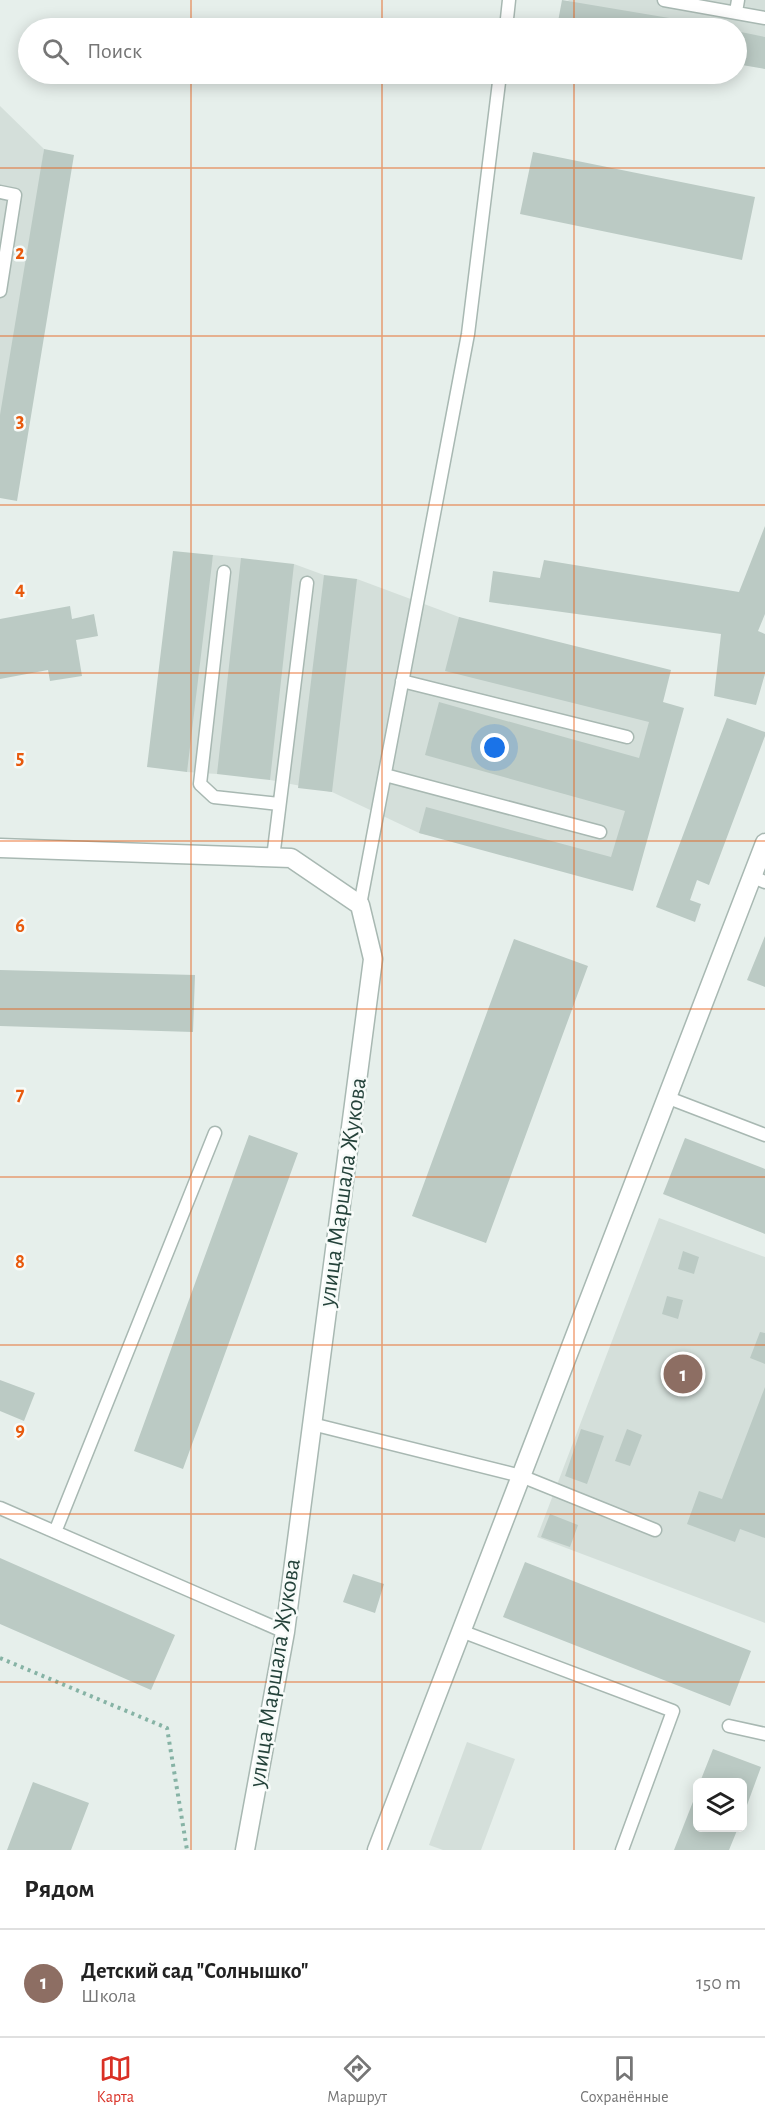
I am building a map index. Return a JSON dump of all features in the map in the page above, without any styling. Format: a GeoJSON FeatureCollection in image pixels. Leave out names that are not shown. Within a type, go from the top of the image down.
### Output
{"type":"FeatureCollection","features":[{"type":"Feature","properties":{"kind":"street"},"geometry":{"type":"LineString","coordinates":[[377,1850],[666,1097],[759,879],[765,843]]}},
{"type":"Feature","properties":{"kind":"street"},"geometry":{"type":"LineString","coordinates":[[0,848],[291,858],[360,905]]}},
{"type":"Feature","properties":{"kind":"street","name":"улица Маршала Жукова"},"geometry":{"type":"LineString","coordinates":[[245,1850],[285,1632],[373,959],[360,905]]}},
{"type":"Feature","properties":{"kind":"lane"},"geometry":{"type":"LineString","coordinates":[[507,18],[509,0]]}},
{"type":"Feature","properties":{"kind":"lane"},"geometry":{"type":"LineString","coordinates":[[664,0],[737,6],[765,18]]}},
{"type":"Feature","properties":{"kind":"lane"},"geometry":{"type":"LineString","coordinates":[[360,905],[468,334],[499,84]]}},
{"type":"Feature","properties":{"kind":"lane"},"geometry":{"type":"LineString","coordinates":[[0,192],[15,195],[0,291]]}},
{"type":"Feature","properties":{"kind":"lane"},"geometry":{"type":"LineString","coordinates":[[224,572],[200,764],[200,784],[214,797],[279,804]]}},
{"type":"Feature","properties":{"kind":"lane"},"geometry":{"type":"LineString","coordinates":[[273,858],[307,583]]}},
{"type":"Feature","properties":{"kind":"lane"},"geometry":{"type":"LineString","coordinates":[[402,681],[627,737]]}},
{"type":"Feature","properties":{"kind":"lane"},"geometry":{"type":"LineString","coordinates":[[385,775],[600,831]]}},
{"type":"Feature","properties":{"kind":"lane"},"geometry":{"type":"LineString","coordinates":[[666,1097],[765,1135]]}},
{"type":"Feature","properties":{"kind":"lane"},"geometry":{"type":"LineString","coordinates":[[55,1532],[214,1132]]}},
{"type":"Feature","properties":{"kind":"lane"},"geometry":{"type":"LineString","coordinates":[[312,1424],[521,1476],[655,1530]]}},
{"type":"Feature","properties":{"kind":"lane"},"geometry":{"type":"LineString","coordinates":[[0,1508],[285,1632]]}},
{"type":"Feature","properties":{"kind":"lane"},"geometry":{"type":"LineString","coordinates":[[461,1630],[673,1711],[622,1850]]}},
{"type":"Feature","properties":{"kind":"lane"},"geometry":{"type":"LineString","coordinates":[[729,1726],[765,1734]]}},
{"type":"Feature","properties":{"kind":"path"},"geometry":{"type":"LineString","coordinates":[[0,1658],[167,1728],[187,1850]]}},
{"type":"Feature","properties":{"kind":"shaded area"},"geometry":{"type":"Polygon","coordinates":[[[567,0],[765,0],[765,62],[747,62],[747,18],[609,18],[567,0]]]}},
{"type":"Feature","properties":{"kind":"shaded area"},"geometry":{"type":"Polygon","coordinates":[[[0,106],[44,149],[0,484],[0,106]]]}},
{"type":"Feature","properties":{"kind":"shaded area"},"geometry":{"type":"Polygon","coordinates":[[[213,555],[241,558],[269,568],[294,564],[324,575],[340,586],[357,579],[459,617],[669,714],[623,876],[419,833],[332,792],[270,780],[249,768],[217,774],[187,772],[172,762],[213,555]]]}},
{"type":"Feature","properties":{"kind":"shaded area"},"geometry":{"type":"Polygon","coordinates":[[[659,1218],[765,1257],[765,1623],[537,1537],[659,1218]]]}},
{"type":"Feature","properties":{"kind":"shaded area"},"geometry":{"type":"Polygon","coordinates":[[[467,1742],[515,1759],[481,1850],[443,1850],[429,1845],[467,1742]]]}},
{"type":"Feature","properties":{"kind":"building"},"geometry":{"type":"Polygon","coordinates":[[[562,0],[669,18],[559,18],[562,0]]]}},
{"type":"Feature","properties":{"kind":"building"},"geometry":{"type":"Polygon","coordinates":[[[747,33],[765,37],[765,69],[747,66],[747,33]]]}},
{"type":"Feature","properties":{"kind":"building"},"geometry":{"type":"Polygon","coordinates":[[[44,149],[74,155],[17,501],[0,498],[0,415],[44,149]]]}},
{"type":"Feature","properties":{"kind":"building"},"geometry":{"type":"Polygon","coordinates":[[[533,152],[755,197],[742,260],[520,214],[533,152]]]}},
{"type":"Feature","properties":{"kind":"building"},"geometry":{"type":"Polygon","coordinates":[[[765,526],[765,614],[758,631],[765,634],[765,674],[756,705],[714,696],[721,634],[489,602],[493,571],[540,578],[544,560],[739,592],[765,526]]]}},
{"type":"Feature","properties":{"kind":"building"},"geometry":{"type":"Polygon","coordinates":[[[173,551],[213,555],[187,772],[147,767],[173,551]]]}},
{"type":"Feature","properties":{"kind":"building"},"geometry":{"type":"Polygon","coordinates":[[[241,558],[294,564],[270,780],[217,774],[241,558]]]}},
{"type":"Feature","properties":{"kind":"building"},"geometry":{"type":"Polygon","coordinates":[[[324,575],[357,579],[332,792],[298,788],[324,575]]]}},
{"type":"Feature","properties":{"kind":"building"},"geometry":{"type":"Polygon","coordinates":[[[70,606],[72,619],[94,614],[98,636],[76,640],[82,676],[50,681],[48,670],[0,679],[0,619],[70,606]]]}},
{"type":"Feature","properties":{"kind":"building"},"geometry":{"type":"Polygon","coordinates":[[[459,617],[671,670],[663,702],[684,708],[633,891],[419,833],[426,807],[611,857],[625,811],[425,755],[439,702],[639,758],[649,722],[445,671],[459,617]]]}},
{"type":"Feature","properties":{"kind":"building"},"geometry":{"type":"Polygon","coordinates":[[[727,718],[765,732],[765,736],[709,885],[697,880],[690,900],[701,904],[695,922],[656,907],[727,718]]]}},
{"type":"Feature","properties":{"kind":"building"},"geometry":{"type":"Polygon","coordinates":[[[765,936],[765,987],[747,980],[765,936]]]}},
{"type":"Feature","properties":{"kind":"building"},"geometry":{"type":"Polygon","coordinates":[[[514,939],[588,966],[486,1243],[412,1216],[514,939]]]}},
{"type":"Feature","properties":{"kind":"building"},"geometry":{"type":"Polygon","coordinates":[[[0,970],[195,975],[193,1032],[0,1026],[0,970]]]}},
{"type":"Feature","properties":{"kind":"building"},"geometry":{"type":"Polygon","coordinates":[[[249,1135],[298,1153],[183,1469],[134,1451],[249,1135]]]}},
{"type":"Feature","properties":{"kind":"building"},"geometry":{"type":"Polygon","coordinates":[[[685,1138],[765,1169],[765,1234],[663,1194],[685,1138]]]}},
{"type":"Feature","properties":{"kind":"building"},"geometry":{"type":"Polygon","coordinates":[[[683,1251],[699,1257],[694,1274],[678,1269],[683,1251]]]}},
{"type":"Feature","properties":{"kind":"building"},"geometry":{"type":"Polygon","coordinates":[[[667,1296],[683,1300],[678,1319],[662,1314],[667,1296]]]}},
{"type":"Feature","properties":{"kind":"building"},"geometry":{"type":"Polygon","coordinates":[[[760,1332],[765,1333],[765,1364],[750,1358],[760,1332]]]}},
{"type":"Feature","properties":{"kind":"building"},"geometry":{"type":"Polygon","coordinates":[[[0,1380],[35,1393],[24,1421],[0,1411],[0,1380]]]}},
{"type":"Feature","properties":{"kind":"building"},"geometry":{"type":"Polygon","coordinates":[[[765,1387],[765,1538],[740,1529],[735,1542],[687,1524],[699,1491],[722,1499],[765,1387]]]}},
{"type":"Feature","properties":{"kind":"building"},"geometry":{"type":"Polygon","coordinates":[[[581,1429],[604,1436],[587,1484],[565,1476],[581,1429]]]}},
{"type":"Feature","properties":{"kind":"building"},"geometry":{"type":"Polygon","coordinates":[[[627,1429],[642,1435],[630,1466],[615,1461],[627,1429]]]}},
{"type":"Feature","properties":{"kind":"building"},"geometry":{"type":"Polygon","coordinates":[[[550,1514],[578,1525],[570,1547],[541,1537],[550,1514]]]}},
{"type":"Feature","properties":{"kind":"building"},"geometry":{"type":"Polygon","coordinates":[[[0,1558],[175,1635],[151,1690],[0,1624],[0,1558]]]}},
{"type":"Feature","properties":{"kind":"building"},"geometry":{"type":"Polygon","coordinates":[[[525,1562],[751,1651],[730,1706],[503,1617],[525,1562]]]}},
{"type":"Feature","properties":{"kind":"building"},"geometry":{"type":"Polygon","coordinates":[[[353,1574],[384,1584],[375,1613],[343,1602],[353,1574]]]}},
{"type":"Feature","properties":{"kind":"building"},"geometry":{"type":"Polygon","coordinates":[[[713,1749],[761,1767],[747,1805],[747,1778],[702,1778],[713,1749]]]}},
{"type":"Feature","properties":{"kind":"building"},"geometry":{"type":"Polygon","coordinates":[[[33,1782],[89,1803],[71,1850],[7,1850],[33,1782]]]}},
{"type":"Feature","properties":{"kind":"building"},"geometry":{"type":"Polygon","coordinates":[[[693,1802],[693,1832],[736,1832],[729,1850],[674,1850],[693,1802]]]}},
{"type":"Feature","properties":{"kind":"place","name":"Детский сад \"Солнышко\""},"geometry":{"type":"Point","coordinates":[683,1374]}}]}
